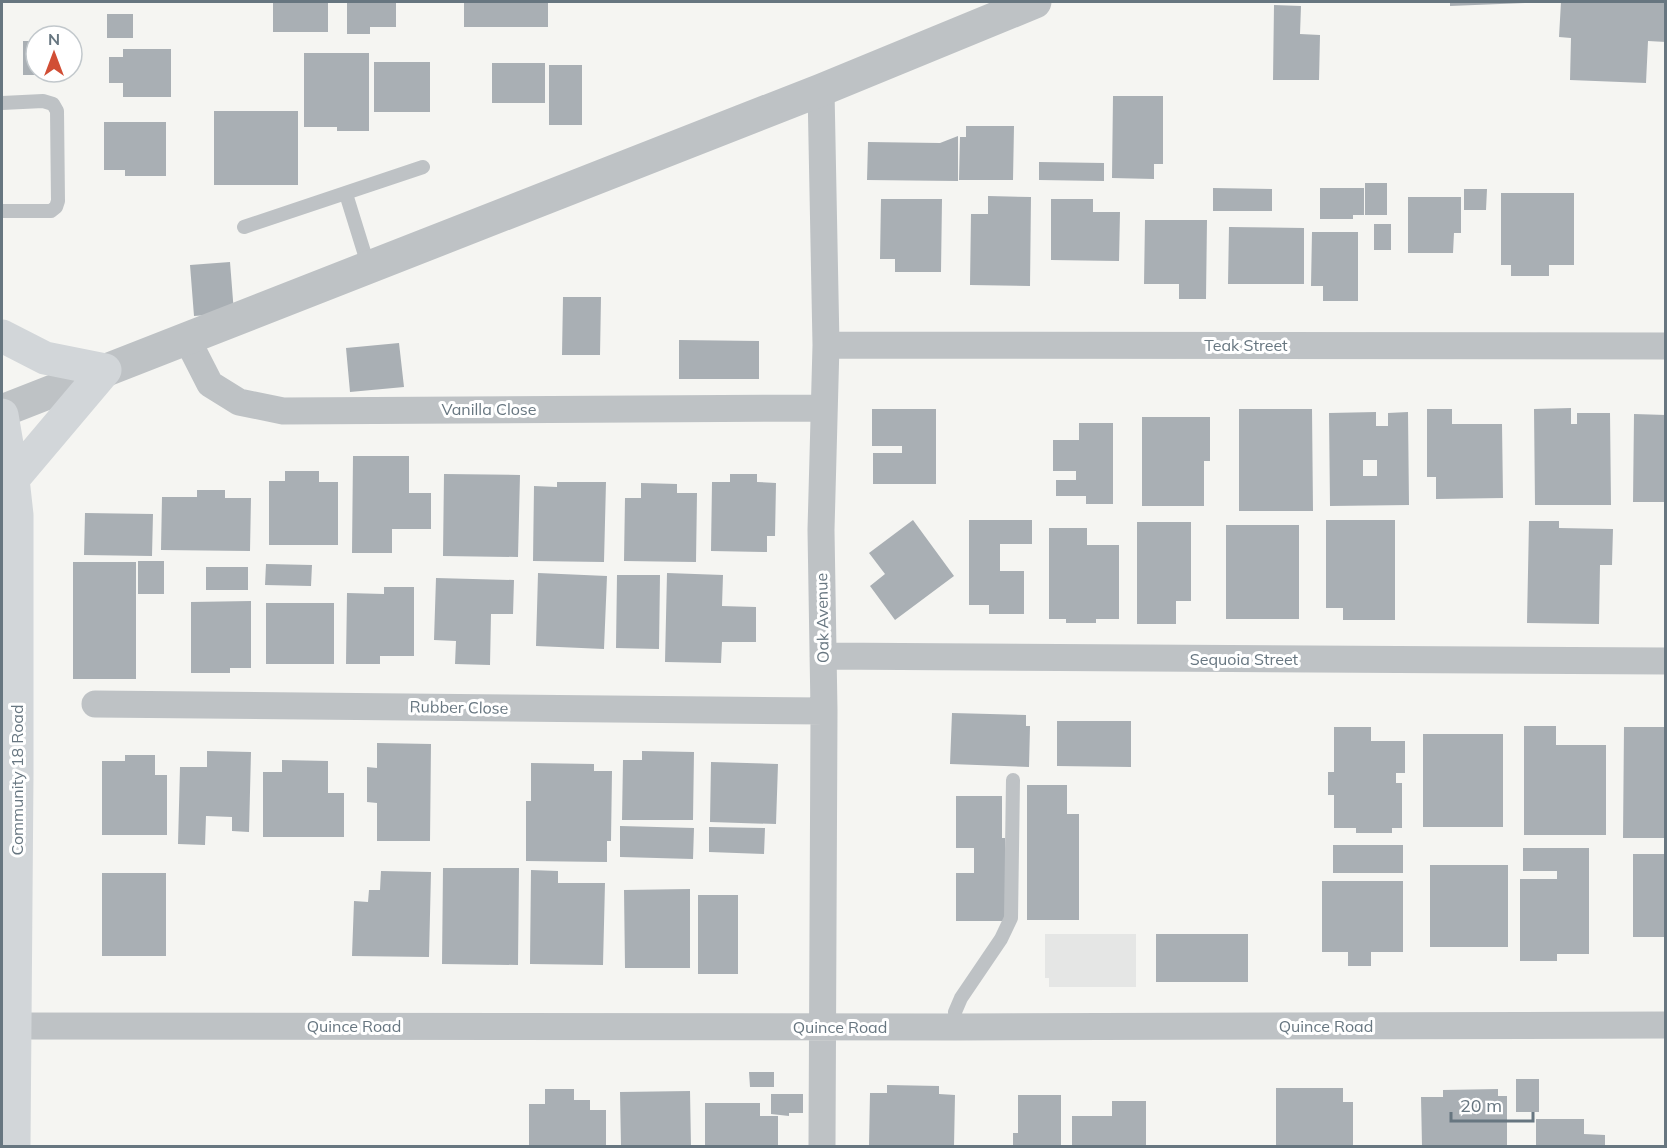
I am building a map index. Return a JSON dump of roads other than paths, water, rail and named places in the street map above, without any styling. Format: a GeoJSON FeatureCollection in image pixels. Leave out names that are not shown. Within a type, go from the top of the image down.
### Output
{"type":"FeatureCollection","features":[{"type":"Feature","properties":{"kind":"main road"},"geometry":{"type":"LineString","coordinates":[[2,336],[45,358],[105,370],[13,479]]}},
{"type":"Feature","properties":{"kind":"main road","name":"Community 18 Road"},"geometry":{"type":"LineString","coordinates":[[2,413],[13,479],[9,516],[17,774],[14,1146]]}},
{"type":"Feature","properties":{"kind":"street"},"geometry":{"type":"LineString","coordinates":[[2,413],[105,370],[821,90],[1035,2]]}},
{"type":"Feature","properties":{"kind":"street","name":"Oak Avenue"},"geometry":{"type":"LineString","coordinates":[[821,90],[826,345],[821,530],[824,711],[822,1146]]}},
{"type":"Feature","properties":{"kind":"street","name":"Vanilla Close"},"geometry":{"type":"LineString","coordinates":[[187,339],[210,384],[239,402],[283,411],[824,408]]}},
{"type":"Feature","properties":{"kind":"street","name":"Teak Street"},"geometry":{"type":"LineString","coordinates":[[826,345],[1665,346]]}},
{"type":"Feature","properties":{"kind":"street","name":"Sequoia Street"},"geometry":{"type":"LineString","coordinates":[[823,656],[1665,661]]}},
{"type":"Feature","properties":{"kind":"street","name":"Rubber Close"},"geometry":{"type":"LineString","coordinates":[[95,704],[824,711]]}},
{"type":"Feature","properties":{"kind":"street","name":"Quince Road"},"geometry":{"type":"LineString","coordinates":[[15,1026],[1665,1025]]}},
{"type":"Feature","properties":{"kind":"lane"},"geometry":{"type":"LineString","coordinates":[[2,103],[43,101],[52,104],[57,111],[58,201],[56,207],[51,211],[2,211]]}},
{"type":"Feature","properties":{"kind":"lane"},"geometry":{"type":"LineString","coordinates":[[244,227],[423,167]]}},
{"type":"Feature","properties":{"kind":"lane"},"geometry":{"type":"LineString","coordinates":[[346,194],[369,268]]}},
{"type":"Feature","properties":{"kind":"lane"},"geometry":{"type":"LineString","coordinates":[[956,1027],[955,1012],[961,998],[1001,939],[1011,918],[1013,780]]}}]}
